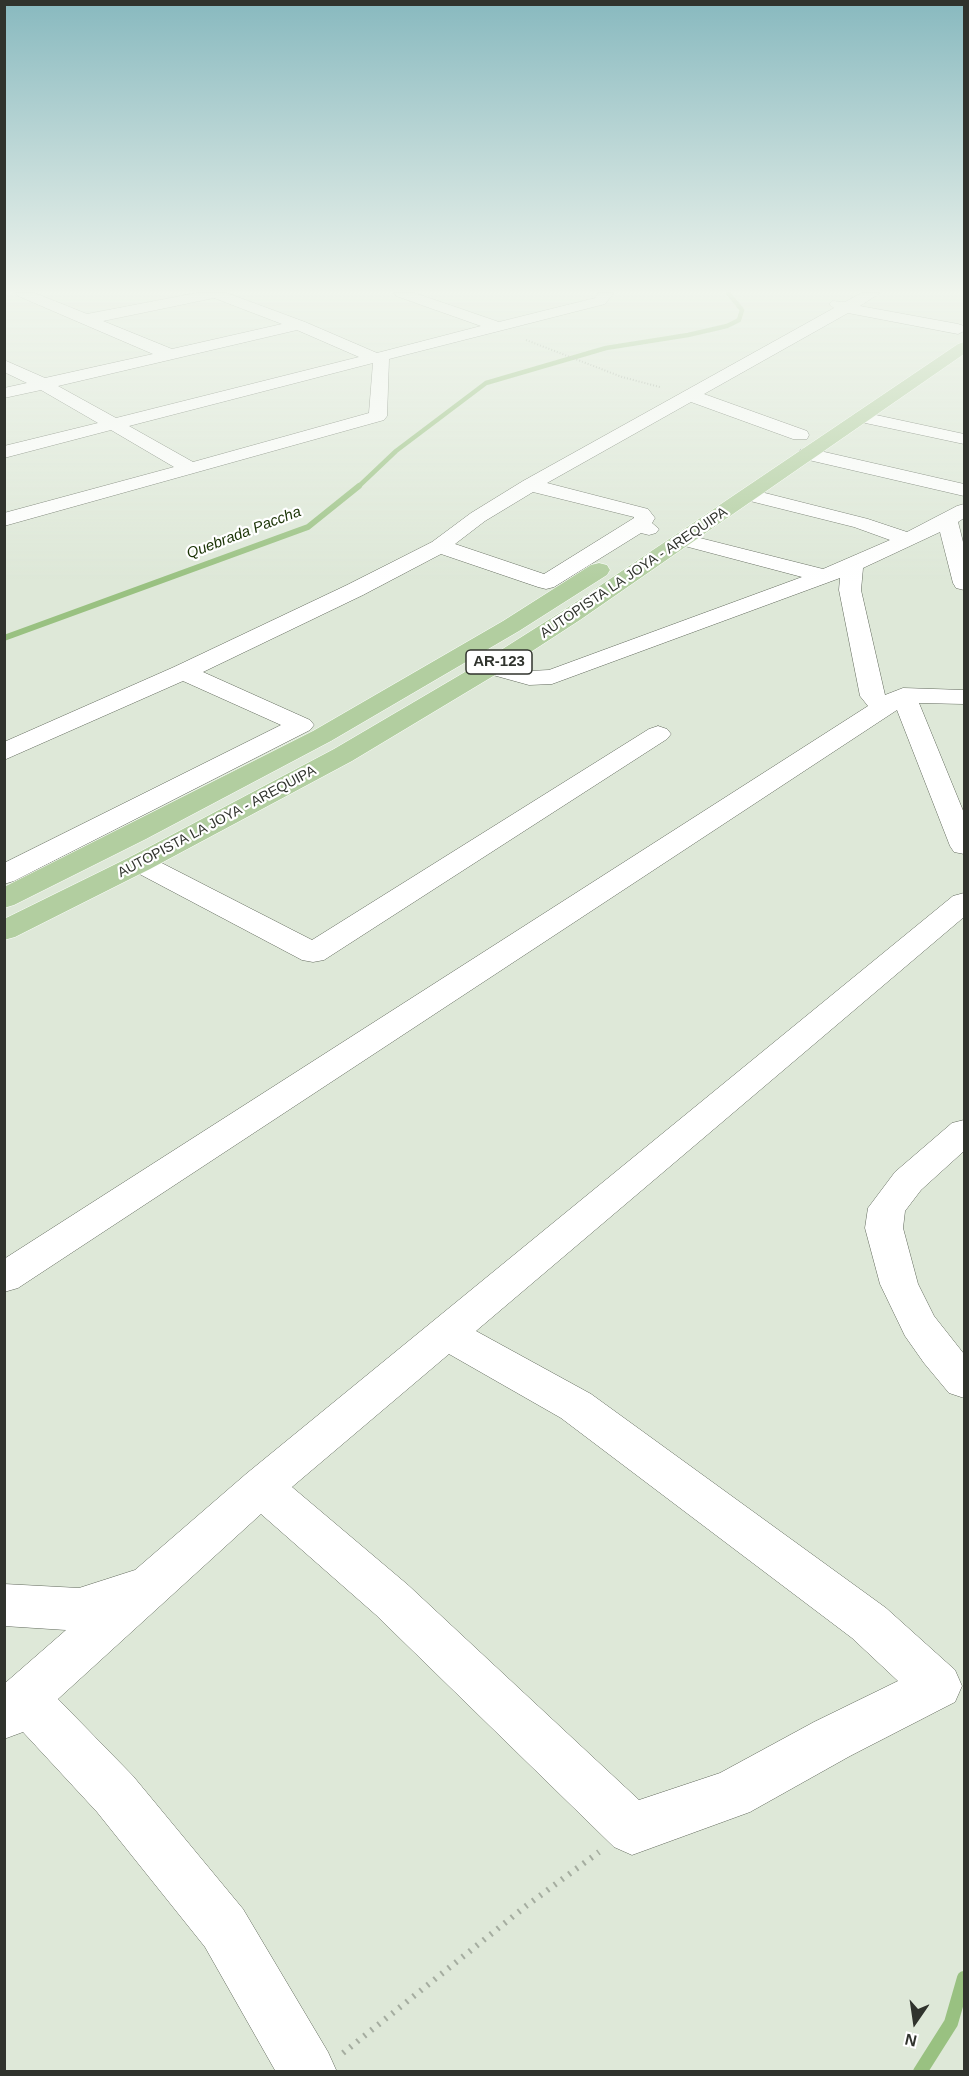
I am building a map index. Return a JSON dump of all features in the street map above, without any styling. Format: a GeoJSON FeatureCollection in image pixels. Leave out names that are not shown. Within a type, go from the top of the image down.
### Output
{"type":"FeatureCollection","features":[{"type":"Feature","properties":{"kind":"main road","name":"AUTOPISTA LA JOYA - AREQUIPA"},"geometry":{"type":"LineString","coordinates":[[4,931],[140,863],[342,755],[491,667],[749,495],[804,444],[882,390]]}},
{"type":"Feature","properties":{"kind":"main road","name":"AUTOPISTA LA JOYA - AREQUIPA"},"geometry":{"type":"LineString","coordinates":[[4,899],[136,834],[331,731],[511,626],[648,528],[804,444],[862,417],[895,390]]}},
{"type":"Feature","properties":{"kind":"street"},"geometry":{"type":"LineString","coordinates":[[53,390],[190,468]]}},
{"type":"Feature","properties":{"kind":"street"},"geometry":{"type":"LineString","coordinates":[[4,452],[247,390]]}},
{"type":"Feature","properties":{"kind":"street"},"geometry":{"type":"LineString","coordinates":[[4,520],[378,416],[380,390]]}},
{"type":"Feature","properties":{"kind":"street"},"geometry":{"type":"LineString","coordinates":[[4,752],[183,672],[355,590],[439,546],[478,517],[530,485],[701,390]]}},
{"type":"Feature","properties":{"kind":"street"},"geometry":{"type":"LineString","coordinates":[[692,396],[804,444],[964,490]]}},
{"type":"Feature","properties":{"kind":"street"},"geometry":{"type":"LineString","coordinates":[[862,417],[964,440]]}},
{"type":"Feature","properties":{"kind":"street"},"geometry":{"type":"LineString","coordinates":[[439,546],[546,582],[648,528],[641,513],[530,485]]}},
{"type":"Feature","properties":{"kind":"street"},"geometry":{"type":"LineString","coordinates":[[749,495],[861,523],[909,540]]}},
{"type":"Feature","properties":{"kind":"street"},"geometry":{"type":"LineString","coordinates":[[491,667],[529,678],[552,677],[825,576],[909,540],[956,516],[964,583]]}},
{"type":"Feature","properties":{"kind":"street"},"geometry":{"type":"LineString","coordinates":[[684,540],[825,576]]}},
{"type":"Feature","properties":{"kind":"street"},"geometry":{"type":"LineString","coordinates":[[852,565],[850,590],[872,696],[893,702],[964,697]]}},
{"type":"Feature","properties":{"kind":"street"},"geometry":{"type":"LineString","coordinates":[[4,875],[301,725],[183,672]]}},
{"type":"Feature","properties":{"kind":"street"},"geometry":{"type":"LineString","coordinates":[[893,702],[964,846]]}},
{"type":"Feature","properties":{"kind":"street"},"geometry":{"type":"LineString","coordinates":[[4,1278],[893,702]]}},
{"type":"Feature","properties":{"kind":"street"},"geometry":{"type":"LineString","coordinates":[[140,863],[314,952],[658,734]]}},
{"type":"Feature","properties":{"kind":"street"},"geometry":{"type":"LineString","coordinates":[[323,2064],[224,1928],[115,1794],[15,1707],[261,1487],[964,902]]}},
{"type":"Feature","properties":{"kind":"street"},"geometry":{"type":"LineString","coordinates":[[964,1132],[908,1181],[887,1208],[884,1228],[899,1284],[919,1325],[938,1352],[964,1381]]}},
{"type":"Feature","properties":{"kind":"street"},"geometry":{"type":"LineString","coordinates":[[261,1487],[392,1600],[632,1828],[732,1794],[832,1738],[938,1686],[869,1623],[777,1557],[652,1460],[576,1406],[447,1334]]}},
{"type":"Feature","properties":{"kind":"street"},"geometry":{"type":"LineString","coordinates":[[4,1605],[45,1609],[79,1609],[150,1586]]}},
{"type":"Feature","properties":{"kind":"path"},"geometry":{"type":"LineString","coordinates":[[669,390],[692,396]]}},
{"type":"Feature","properties":{"kind":"path"},"geometry":{"type":"LineString","coordinates":[[323,2064],[526,1906],[632,1828]]}},
{"type":"Feature","properties":{"kind":"waterway","name":"Quebrada Paccha"},"geometry":{"type":"LineString","coordinates":[[357,488],[396,451],[477,390]]}},
{"type":"Feature","properties":{"kind":"waterway","name":"Quebrada Paccha"},"geometry":{"type":"LineString","coordinates":[[4,638],[308,527],[359,486]]}},
{"type":"Feature","properties":{"kind":"waterway"},"geometry":{"type":"LineString","coordinates":[[920,2072],[951,2023],[964,1978]]}}]}
